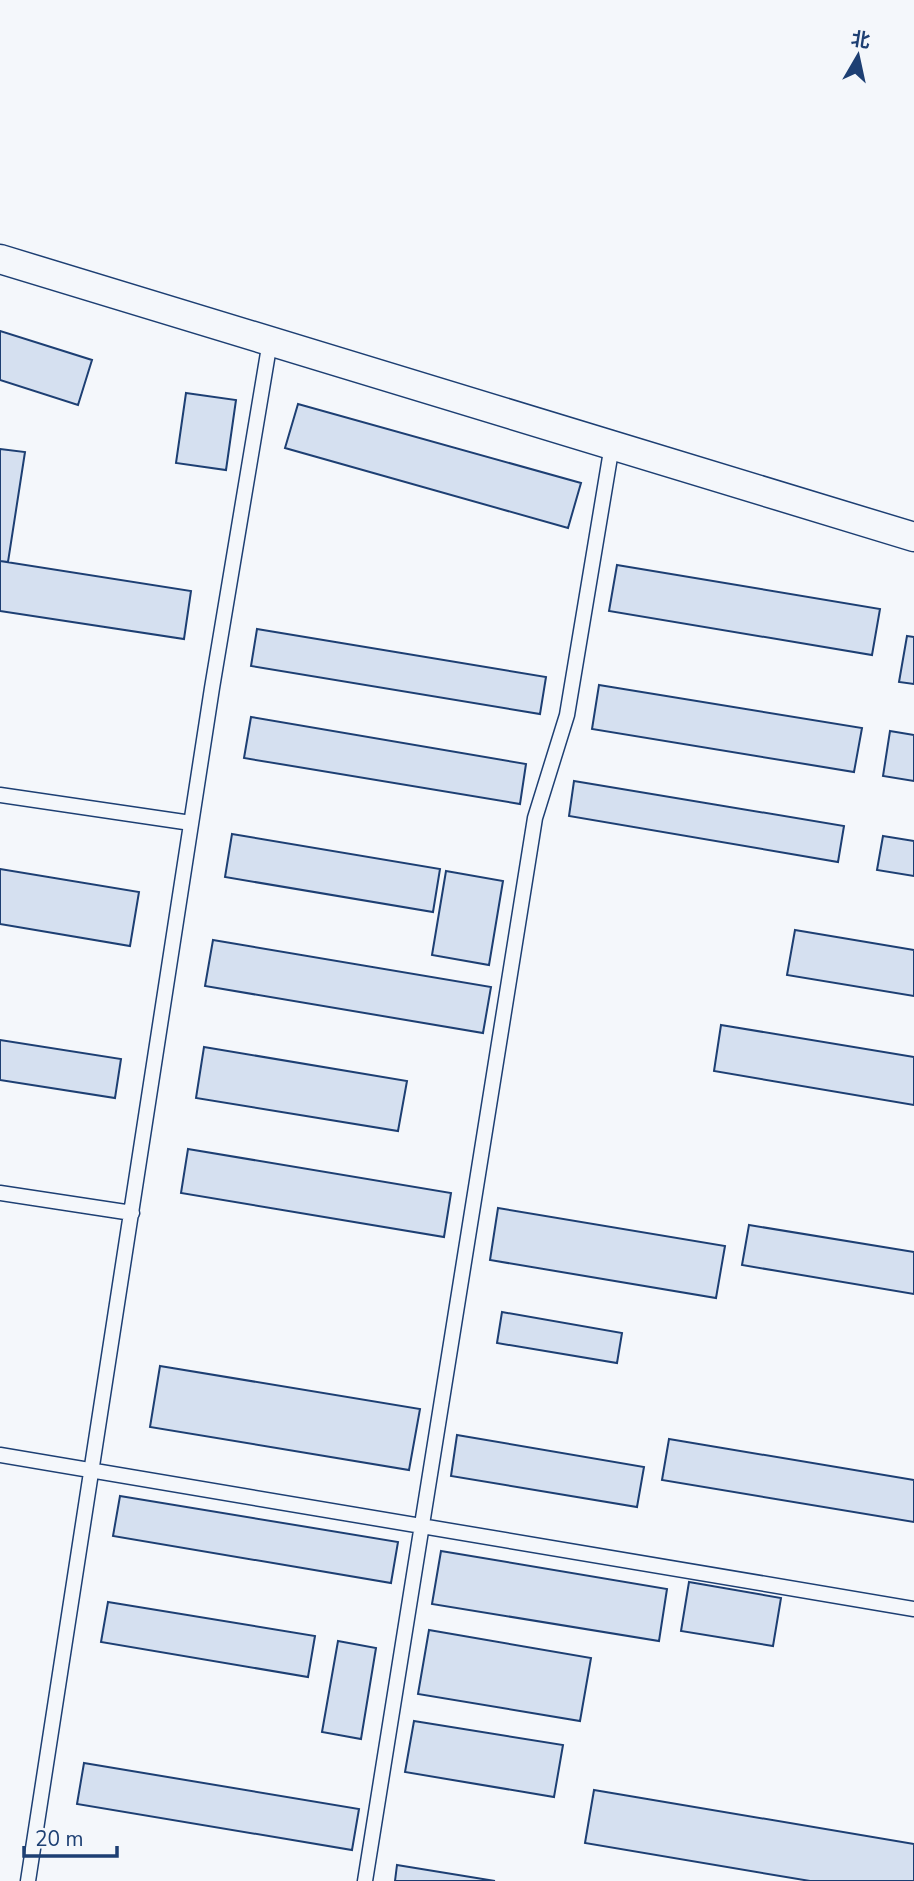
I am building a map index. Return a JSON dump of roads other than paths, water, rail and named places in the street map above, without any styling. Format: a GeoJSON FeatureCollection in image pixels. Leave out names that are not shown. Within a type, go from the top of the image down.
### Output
{"type":"FeatureCollection","features":[{"type":"Feature","properties":{"kind":"street"},"geometry":{"type":"LineString","coordinates":[[0,259],[914,537]]}},
{"type":"Feature","properties":{"kind":"lane"},"geometry":{"type":"LineString","coordinates":[[28,1881],[191,823],[270,341]]}},
{"type":"Feature","properties":{"kind":"lane"},"geometry":{"type":"LineString","coordinates":[[365,1881],[535,818],[567,715],[612,445]]}},
{"type":"Feature","properties":{"kind":"lane"},"geometry":{"type":"LineString","coordinates":[[0,794],[191,823]]}},
{"type":"Feature","properties":{"kind":"lane"},"geometry":{"type":"LineString","coordinates":[[0,1193],[132,1213]]}},
{"type":"Feature","properties":{"kind":"lane"},"geometry":{"type":"LineString","coordinates":[[0,1455],[914,1609]]}}]}
